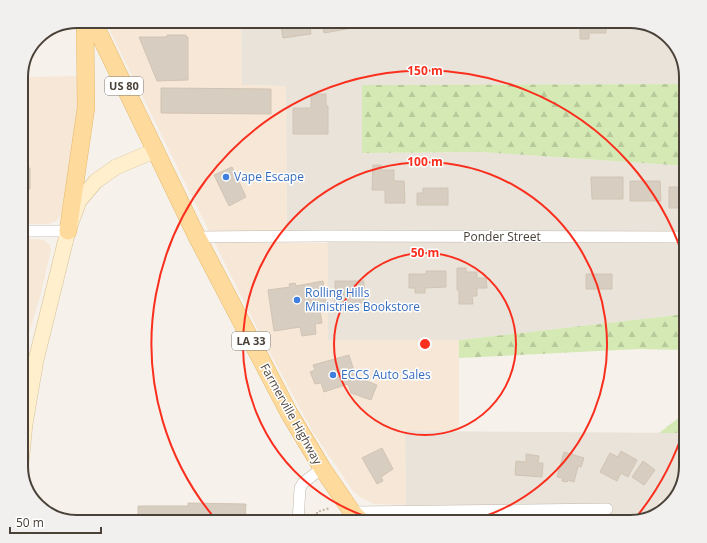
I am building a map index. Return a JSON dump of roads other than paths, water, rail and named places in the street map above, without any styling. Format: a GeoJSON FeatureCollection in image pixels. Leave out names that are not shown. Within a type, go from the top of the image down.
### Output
{"type":"FeatureCollection","features":[{"type":"Feature","properties":{"kind":"main road"},"geometry":{"type":"LineString","coordinates":[[68,232],[86,108],[85,28]]}},
{"type":"Feature","properties":{"kind":"main road","name":"US 80"},"geometry":{"type":"LineString","coordinates":[[96,28],[154,151]]}},
{"type":"Feature","properties":{"kind":"main road"},"geometry":{"type":"LineString","coordinates":[[28,399],[36,360],[68,232],[79,201],[96,181],[116,167],[154,151]]}},
{"type":"Feature","properties":{"kind":"main road","name":"Farmerville Highway"},"geometry":{"type":"LineString","coordinates":[[154,151],[288,413],[322,468],[356,515]]}},
{"type":"Feature","properties":{"kind":"street"},"geometry":{"type":"LineString","coordinates":[[28,231],[68,232]]}},
{"type":"Feature","properties":{"kind":"street","name":"Ponder Street"},"geometry":{"type":"LineString","coordinates":[[197,237],[679,237]]}},
{"type":"Feature","properties":{"kind":"street"},"geometry":{"type":"LineString","coordinates":[[298,515],[300,488],[303,483],[322,468]]}},
{"type":"Feature","properties":{"kind":"street"},"geometry":{"type":"LineString","coordinates":[[420,515],[607,509]]}},
{"type":"Feature","properties":{"kind":"place","name":"Vape Escape"},"geometry":{"type":"Point","coordinates":[226,177]}},
{"type":"Feature","properties":{"kind":"place","name":"Rolling Hills Ministries Bookstore"},"geometry":{"type":"Point","coordinates":[297,300]}},
{"type":"Feature","properties":{"kind":"place","name":"ECCS Auto Sales"},"geometry":{"type":"Point","coordinates":[333,375]}}]}
